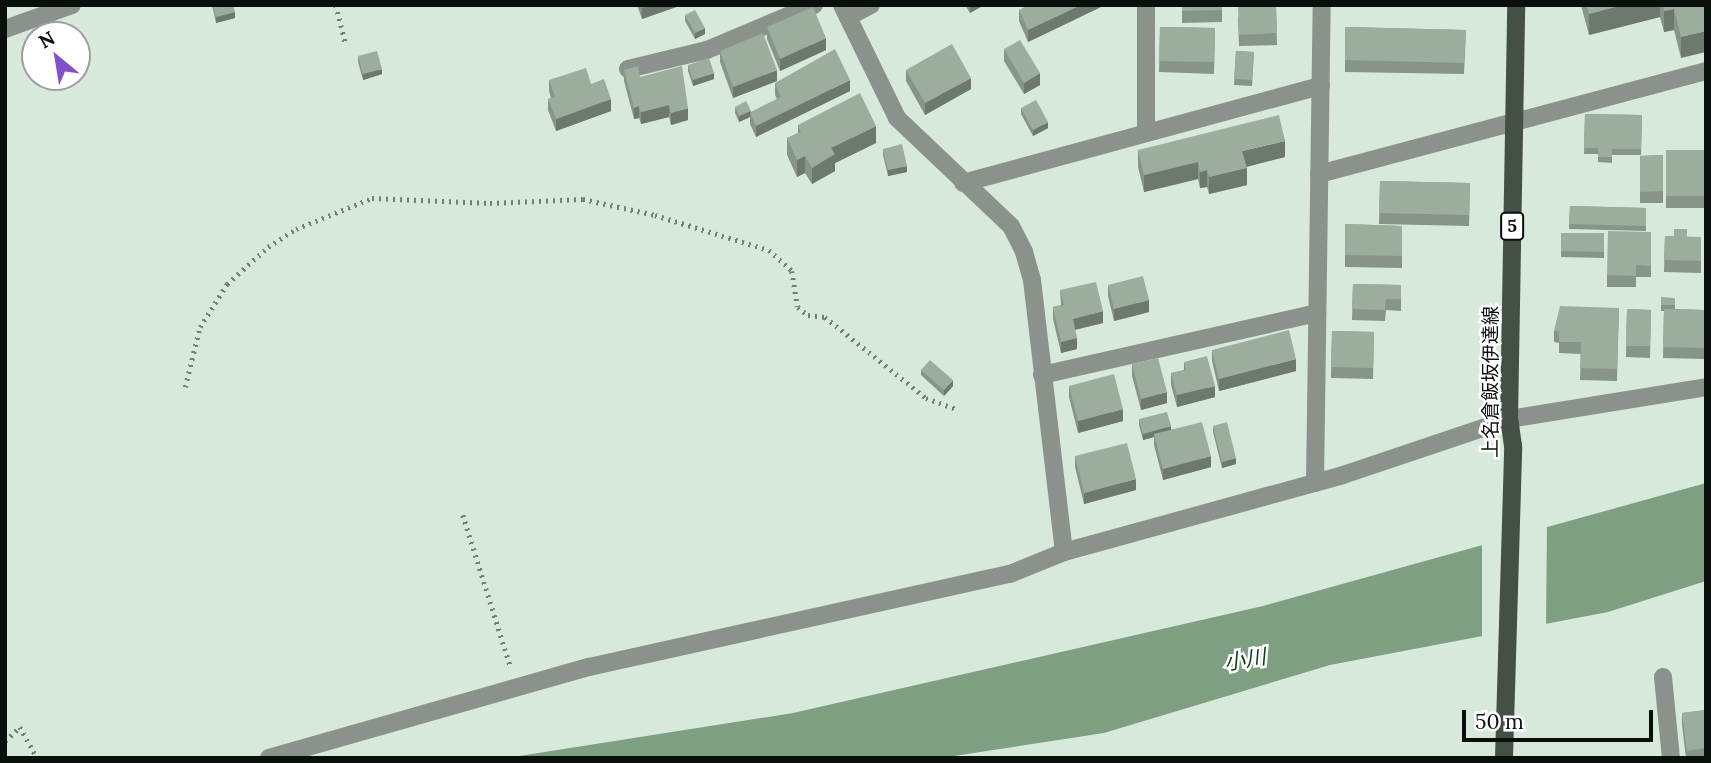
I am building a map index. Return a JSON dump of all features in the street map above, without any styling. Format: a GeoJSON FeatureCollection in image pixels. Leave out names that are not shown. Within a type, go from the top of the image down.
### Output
{"type":"FeatureCollection","features":[{"type":"Feature","properties":{"kind":"main road","name":"上名倉飯坂伊達線"},"geometry":{"type":"LineString","coordinates":[[1504,758],[1513,446],[1509,419],[1516,5]]}},
{"type":"Feature","properties":{"kind":"street"},"geometry":{"type":"LineString","coordinates":[[5,29],[72,5]]}},
{"type":"Feature","properties":{"kind":"street"},"geometry":{"type":"LineString","coordinates":[[628,69],[707,50],[814,5]]}},
{"type":"Feature","properties":{"kind":"street"},"geometry":{"type":"LineString","coordinates":[[871,5],[845,11],[897,118],[1011,226],[1024,251],[1032,280],[1064,552]]}},
{"type":"Feature","properties":{"kind":"street"},"geometry":{"type":"LineString","coordinates":[[1146,5],[1146,133]]}},
{"type":"Feature","properties":{"kind":"street"},"geometry":{"type":"LineString","coordinates":[[1315,483],[1322,5]]}},
{"type":"Feature","properties":{"kind":"street"},"geometry":{"type":"LineString","coordinates":[[1319,174],[1706,71]]}},
{"type":"Feature","properties":{"kind":"street"},"geometry":{"type":"LineString","coordinates":[[963,183],[1321,86]]}},
{"type":"Feature","properties":{"kind":"street"},"geometry":{"type":"LineString","coordinates":[[1042,374],[1317,313]]}},
{"type":"Feature","properties":{"kind":"street"},"geometry":{"type":"LineString","coordinates":[[269,758],[516,685],[1010,574],[1064,552],[1315,483],[1509,419],[1706,387]]}},
{"type":"Feature","properties":{"kind":"street"},"geometry":{"type":"LineString","coordinates":[[1663,677],[1671,758]]}},
{"type":"Feature","properties":{"kind":"path"},"geometry":{"type":"LineString","coordinates":[[336,5],[346,45]]}},
{"type":"Feature","properties":{"kind":"path"},"geometry":{"type":"LineString","coordinates":[[185,387],[200,327],[227,284],[268,247],[296,229],[372,198],[490,203],[583,199],[655,215],[769,250],[792,271],[798,307],[808,315],[825,317],[926,398],[956,409]]}},
{"type":"Feature","properties":{"kind":"path"},"geometry":{"type":"LineString","coordinates":[[463,515],[484,571],[516,685]]}},
{"type":"Feature","properties":{"kind":"path"},"geometry":{"type":"LineString","coordinates":[[5,741],[20,727],[37,758]]}},
{"type":"Feature","properties":{"kind":"water","name":"小川"},"geometry":{"type":"Polygon","coordinates":[[[1706,483],[1706,581],[1608,612],[1330,665],[1104,733],[941,758],[507,758],[793,713],[1263,606],[1706,483]]]}},
{"type":"Feature","properties":{"kind":"pier"},"geometry":{"type":"Polygon","coordinates":[[[1547,523],[1546,627],[1482,639],[1482,541],[1547,523]]]}},
{"type":"Feature","properties":{"kind":"building"},"geometry":{"type":"Polygon","coordinates":[[[213,5],[233,5],[235,12],[216,17],[213,5]]]}},
{"type":"Feature","properties":{"kind":"building"},"geometry":{"type":"Polygon","coordinates":[[[1028,5],[1081,5],[1028,30],[1019,10],[1028,5]]]}},
{"type":"Feature","properties":{"kind":"building"},"geometry":{"type":"Polygon","coordinates":[[[1182,5],[1222,5],[1222,10],[1182,11],[1182,5]]]}},
{"type":"Feature","properties":{"kind":"building"},"geometry":{"type":"Polygon","coordinates":[[[1276,5],[1277,33],[1239,35],[1238,6],[1276,5]]]}},
{"type":"Feature","properties":{"kind":"building"},"geometry":{"type":"Polygon","coordinates":[[[1586,5],[1623,5],[1589,14],[1586,5]]]}},
{"type":"Feature","properties":{"kind":"building"},"geometry":{"type":"Polygon","coordinates":[[[1663,5],[1706,5],[1706,31],[1681,37],[1674,9],[1664,11],[1663,5]]]}},
{"type":"Feature","properties":{"kind":"building"},"geometry":{"type":"Polygon","coordinates":[[[813,7],[826,38],[780,59],[767,27],[813,7]]]}},
{"type":"Feature","properties":{"kind":"building"},"geometry":{"type":"Polygon","coordinates":[[[695,10],[705,28],[695,33],[685,15],[695,10]]]}},
{"type":"Feature","properties":{"kind":"building"},"geometry":{"type":"Polygon","coordinates":[[[1160,27],[1215,28],[1214,62],[1159,61],[1160,27]]]}},
{"type":"Feature","properties":{"kind":"building"},"geometry":{"type":"Polygon","coordinates":[[[1345,27],[1466,30],[1464,63],[1345,60],[1345,27]]]}},
{"type":"Feature","properties":{"kind":"building"},"geometry":{"type":"Polygon","coordinates":[[[763,33],[777,70],[733,87],[720,51],[763,33]]]}},
{"type":"Feature","properties":{"kind":"building"},"geometry":{"type":"Polygon","coordinates":[[[1020,40],[1040,73],[1024,83],[1004,49],[1020,40]]]}},
{"type":"Feature","properties":{"kind":"building"},"geometry":{"type":"Polygon","coordinates":[[[952,44],[971,78],[925,103],[906,70],[952,44]]]}},
{"type":"Feature","properties":{"kind":"building"},"geometry":{"type":"Polygon","coordinates":[[[835,49],[850,80],[756,126],[750,113],[781,97],[775,83],[835,49]]]}},
{"type":"Feature","properties":{"kind":"building"},"geometry":{"type":"Polygon","coordinates":[[[377,51],[382,69],[363,74],[358,56],[377,51]]]}},
{"type":"Feature","properties":{"kind":"building"},"geometry":{"type":"Polygon","coordinates":[[[1236,51],[1254,52],[1252,80],[1234,79],[1236,51]]]}},
{"type":"Feature","properties":{"kind":"building"},"geometry":{"type":"Polygon","coordinates":[[[709,58],[714,73],[693,80],[688,65],[709,58]]]}},
{"type":"Feature","properties":{"kind":"building"},"geometry":{"type":"Polygon","coordinates":[[[638,66],[640,77],[682,66],[688,108],[671,113],[669,105],[641,112],[639,106],[634,108],[624,70],[638,66]]]}},
{"type":"Feature","properties":{"kind":"building"},"geometry":{"type":"Polygon","coordinates":[[[586,68],[591,84],[604,79],[611,99],[556,119],[548,99],[555,97],[549,80],[586,68]]]}},
{"type":"Feature","properties":{"kind":"building"},"geometry":{"type":"Polygon","coordinates":[[[860,93],[876,126],[831,148],[835,154],[812,168],[805,156],[797,160],[787,138],[801,132],[798,125],[860,93]]]}},
{"type":"Feature","properties":{"kind":"building"},"geometry":{"type":"Polygon","coordinates":[[[1036,100],[1048,122],[1033,130],[1021,108],[1036,100]]]}},
{"type":"Feature","properties":{"kind":"building"},"geometry":{"type":"Polygon","coordinates":[[[746,101],[751,111],[739,116],[735,107],[746,101]]]}},
{"type":"Feature","properties":{"kind":"building"},"geometry":{"type":"Polygon","coordinates":[[[1585,114],[1642,115],[1641,149],[1612,149],[1612,157],[1598,157],[1598,148],[1584,148],[1585,114]]]}},
{"type":"Feature","properties":{"kind":"building"},"geometry":{"type":"Polygon","coordinates":[[[1279,115],[1285,141],[1242,151],[1247,168],[1209,177],[1207,170],[1200,172],[1198,162],[1144,175],[1138,150],[1279,115]]]}},
{"type":"Feature","properties":{"kind":"building"},"geometry":{"type":"Polygon","coordinates":[[[902,144],[907,166],[888,170],[883,149],[902,144]]]}},
{"type":"Feature","properties":{"kind":"building"},"geometry":{"type":"Polygon","coordinates":[[[1666,150],[1705,150],[1705,196],[1666,196],[1666,150]]]}},
{"type":"Feature","properties":{"kind":"building"},"geometry":{"type":"Polygon","coordinates":[[[1663,155],[1663,191],[1640,192],[1640,156],[1663,155]]]}},
{"type":"Feature","properties":{"kind":"building"},"geometry":{"type":"Polygon","coordinates":[[[1380,181],[1470,183],[1469,215],[1379,213],[1380,181]]]}},
{"type":"Feature","properties":{"kind":"building"},"geometry":{"type":"Polygon","coordinates":[[[1570,206],[1646,208],[1646,226],[1569,224],[1570,206]]]}},
{"type":"Feature","properties":{"kind":"building"},"geometry":{"type":"Polygon","coordinates":[[[1345,224],[1402,226],[1402,256],[1345,255],[1345,224]]]}},
{"type":"Feature","properties":{"kind":"building"},"geometry":{"type":"Polygon","coordinates":[[[1674,229],[1687,229],[1687,237],[1701,237],[1701,261],[1664,260],[1665,236],[1674,236],[1674,229]]]}},
{"type":"Feature","properties":{"kind":"building"},"geometry":{"type":"Polygon","coordinates":[[[1608,231],[1651,232],[1651,266],[1636,265],[1636,276],[1607,275],[1608,231]]]}},
{"type":"Feature","properties":{"kind":"building"},"geometry":{"type":"Polygon","coordinates":[[[1561,233],[1604,233],[1604,252],[1561,251],[1561,233]]]}},
{"type":"Feature","properties":{"kind":"building"},"geometry":{"type":"Polygon","coordinates":[[[1143,276],[1149,300],[1114,309],[1108,285],[1143,276]]]}},
{"type":"Feature","properties":{"kind":"building"},"geometry":{"type":"Polygon","coordinates":[[[1096,282],[1103,311],[1073,319],[1077,338],[1061,342],[1053,307],[1064,305],[1060,290],[1096,282]]]}},
{"type":"Feature","properties":{"kind":"building"},"geometry":{"type":"Polygon","coordinates":[[[1353,284],[1401,285],[1401,299],[1386,299],[1385,310],[1352,309],[1353,284]]]}},
{"type":"Feature","properties":{"kind":"building"},"geometry":{"type":"Polygon","coordinates":[[[1661,297],[1675,298],[1675,305],[1661,305],[1661,297]]]}},
{"type":"Feature","properties":{"kind":"building"},"geometry":{"type":"Polygon","coordinates":[[[1560,306],[1619,308],[1617,369],[1580,368],[1581,342],[1559,342],[1559,331],[1554,331],[1560,306]]]}},
{"type":"Feature","properties":{"kind":"building"},"geometry":{"type":"Polygon","coordinates":[[[1627,309],[1651,310],[1650,346],[1626,346],[1627,309]]]}},
{"type":"Feature","properties":{"kind":"building"},"geometry":{"type":"Polygon","coordinates":[[[1664,309],[1706,310],[1706,348],[1663,347],[1664,309]]]}},
{"type":"Feature","properties":{"kind":"building"},"geometry":{"type":"Polygon","coordinates":[[[1289,330],[1296,359],[1219,379],[1212,350],[1289,330]]]}},
{"type":"Feature","properties":{"kind":"building"},"geometry":{"type":"Polygon","coordinates":[[[1332,331],[1374,332],[1373,368],[1331,367],[1332,331]]]}},
{"type":"Feature","properties":{"kind":"building"},"geometry":{"type":"Polygon","coordinates":[[[1207,356],[1215,386],[1177,395],[1171,373],[1186,370],[1184,362],[1207,356]]]}},
{"type":"Feature","properties":{"kind":"building"},"geometry":{"type":"Polygon","coordinates":[[[1158,358],[1167,392],[1141,399],[1132,364],[1158,358]]]}},
{"type":"Feature","properties":{"kind":"building"},"geometry":{"type":"Polygon","coordinates":[[[930,360],[953,380],[944,390],[921,370],[930,360]]]}},
{"type":"Feature","properties":{"kind":"building"},"geometry":{"type":"Polygon","coordinates":[[[1114,374],[1123,409],[1078,421],[1069,386],[1114,374]]]}},
{"type":"Feature","properties":{"kind":"building"},"geometry":{"type":"Polygon","coordinates":[[[1167,412],[1171,426],[1143,434],[1139,419],[1167,412]]]}},
{"type":"Feature","properties":{"kind":"building"},"geometry":{"type":"Polygon","coordinates":[[[1202,422],[1211,456],[1163,469],[1154,434],[1202,422]]]}},
{"type":"Feature","properties":{"kind":"building"},"geometry":{"type":"Polygon","coordinates":[[[1227,422],[1236,458],[1222,462],[1213,426],[1227,422]]]}},
{"type":"Feature","properties":{"kind":"building"},"geometry":{"type":"Polygon","coordinates":[[[1127,443],[1136,479],[1084,493],[1075,456],[1127,443]]]}},
{"type":"Feature","properties":{"kind":"building"},"geometry":{"type":"Polygon","coordinates":[[[1706,710],[1706,748],[1687,751],[1682,713],[1706,710]]]}}]}
